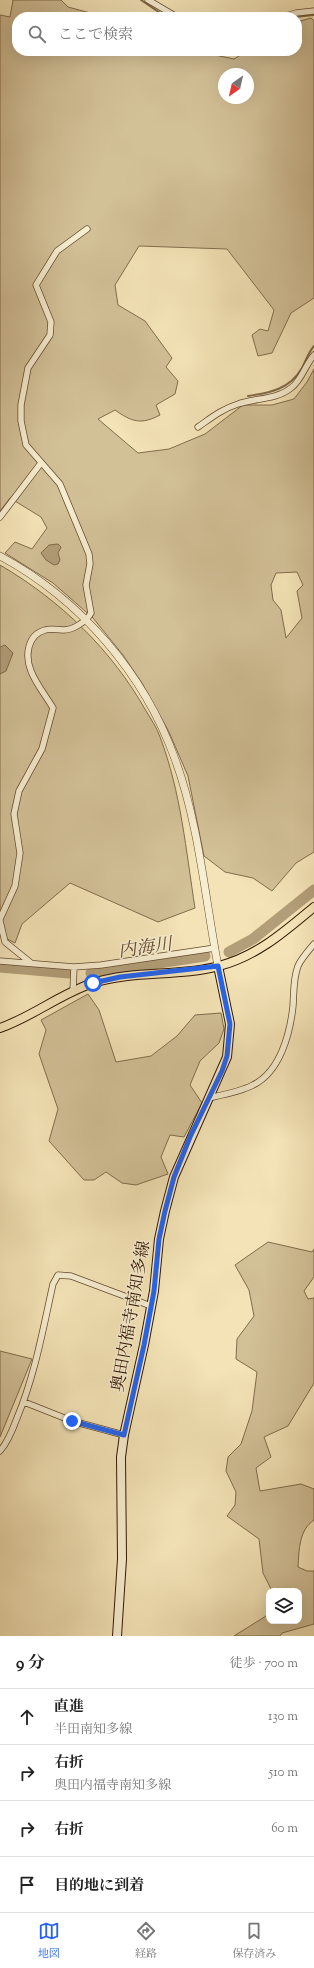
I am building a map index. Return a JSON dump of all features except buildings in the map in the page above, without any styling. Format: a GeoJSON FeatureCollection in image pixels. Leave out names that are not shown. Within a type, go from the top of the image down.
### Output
{"type":"FeatureCollection","features":[{"type":"Feature","properties":{"kind":"main road"},"geometry":{"type":"LineString","coordinates":[[0,1028],[73,991],[93,983],[120,977],[218,966],[243,958],[262,948],[314,907]]}},
{"type":"Feature","properties":{"kind":"main road","name":"奥田内福寺南知多線"},"geometry":{"type":"LineString","coordinates":[[117,1636],[122,1560],[121,1463],[124,1435],[151,1306],[159,1239],[174,1177],[208,1098],[222,1071],[229,1043],[227,1004],[218,966]]}},
{"type":"Feature","properties":{"kind":"street"},"geometry":{"type":"LineString","coordinates":[[148,0],[168,12]]}},
{"type":"Feature","properties":{"kind":"street"},"geometry":{"type":"LineString","coordinates":[[302,13],[314,12]]}},
{"type":"Feature","properties":{"kind":"street"},"geometry":{"type":"LineString","coordinates":[[31,963],[5,942],[0,920],[15,886],[20,853],[14,814],[20,790],[42,749],[53,708],[31,671],[27,652],[34,637],[43,630],[72,629],[86,620],[91,613],[86,585],[90,564],[89,554],[60,484],[26,445],[21,421],[21,405],[28,368],[50,335],[51,322],[36,285],[57,251],[88,229]]}},
{"type":"Feature","properties":{"kind":"street"},"geometry":{"type":"LineString","coordinates":[[198,428],[221,410],[239,403],[280,395],[291,389],[297,383],[314,355]]}},
{"type":"Feature","properties":{"kind":"street"},"geometry":{"type":"LineString","coordinates":[[0,517],[41,463]]}},
{"type":"Feature","properties":{"kind":"street"},"geometry":{"type":"LineString","coordinates":[[0,556],[34,576],[86,620],[110,646],[138,685],[152,710],[175,759],[186,796],[194,831],[218,966]]}},
{"type":"Feature","properties":{"kind":"street"},"geometry":{"type":"LineString","coordinates":[[208,1098],[252,1086],[267,1076],[275,1065],[287,1035],[295,979],[299,965],[314,944]]}},
{"type":"Feature","properties":{"kind":"street"},"geometry":{"type":"LineString","coordinates":[[0,961],[74,967],[101,965],[214,948]]}},
{"type":"Feature","properties":{"kind":"street"},"geometry":{"type":"LineString","coordinates":[[73,991],[74,967]]}},
{"type":"Feature","properties":{"kind":"street"},"geometry":{"type":"LineString","coordinates":[[0,1451],[10,1436],[24,1402],[38,1355],[53,1284],[58,1275],[71,1276],[151,1306]]}},
{"type":"Feature","properties":{"kind":"street"},"geometry":{"type":"LineString","coordinates":[[24,1402],[72,1421],[124,1435]]}},
{"type":"Feature","properties":{"kind":"shaded area"},"geometry":{"type":"Polygon","coordinates":[[[13,0],[61,0],[68,7],[86,12],[12,12],[12,56],[220,56],[234,59],[239,56],[302,56],[302,21],[311,18],[314,21],[314,298],[291,313],[272,353],[258,356],[252,335],[260,329],[268,331],[274,310],[227,249],[139,246],[115,285],[118,305],[145,321],[172,358],[166,367],[178,381],[175,394],[156,405],[160,415],[147,420],[137,421],[115,410],[98,419],[138,453],[169,449],[205,434],[243,405],[272,405],[294,399],[307,382],[314,369],[314,852],[296,863],[272,891],[253,878],[225,872],[204,856],[188,776],[169,732],[142,683],[123,655],[93,618],[53,583],[5,553],[15,542],[32,549],[47,528],[41,517],[10,498],[0,511],[0,15],[10,17],[13,0]],[[297,572],[276,573],[271,585],[273,600],[281,610],[286,638],[302,618],[297,591],[303,585],[297,572]]]}},
{"type":"Feature","properties":{"kind":"shaded area"},"geometry":{"type":"Polygon","coordinates":[[[58,544],[61,547],[58,553],[60,560],[58,564],[54,565],[46,560],[41,553],[49,545],[58,544]]]}},
{"type":"Feature","properties":{"kind":"shaded area"},"geometry":{"type":"Polygon","coordinates":[[[0,565],[43,594],[64,610],[83,628],[117,667],[154,724],[167,758],[178,800],[186,843],[195,908],[158,922],[70,883],[22,924],[15,943],[0,935],[0,565]]]}},
{"type":"Feature","properties":{"kind":"shaded area"},"geometry":{"type":"Polygon","coordinates":[[[5,645],[13,653],[6,671],[0,674],[0,647],[5,645]]]}},
{"type":"Feature","properties":{"kind":"shaded area"},"geometry":{"type":"Polygon","coordinates":[[[88,994],[99,1010],[116,1062],[151,1056],[177,1036],[195,1015],[221,1013],[224,1029],[219,1043],[200,1061],[190,1085],[202,1103],[184,1137],[170,1135],[161,1157],[168,1174],[136,1185],[122,1183],[106,1172],[94,1180],[84,1180],[49,1141],[58,1109],[39,1054],[46,1030],[41,1020],[88,994]]]}},
{"type":"Feature","properties":{"kind":"shaded area"},"geometry":{"type":"Polygon","coordinates":[[[268,1242],[312,1252],[314,1249],[314,1277],[304,1291],[308,1299],[314,1298],[314,1383],[288,1426],[264,1437],[271,1457],[256,1468],[260,1491],[301,1484],[314,1489],[314,1520],[305,1529],[301,1541],[298,1567],[307,1571],[314,1571],[314,1624],[282,1633],[280,1636],[234,1636],[266,1616],[266,1624],[302,1624],[302,1588],[270,1588],[263,1573],[259,1539],[227,1516],[235,1505],[236,1492],[226,1471],[228,1457],[241,1444],[252,1411],[257,1372],[236,1359],[237,1339],[254,1316],[249,1290],[235,1265],[268,1242]]]}},
{"type":"Feature","properties":{"kind":"shaded area"},"geometry":{"type":"Polygon","coordinates":[[[0,1351],[32,1359],[0,1437],[0,1351]]]}},
{"type":"Feature","properties":{"kind":"waterway"},"geometry":{"type":"LineString","coordinates":[[141,0],[159,12]]}},
{"type":"Feature","properties":{"kind":"waterway"},"geometry":{"type":"LineString","coordinates":[[302,16],[314,15]]}},
{"type":"Feature","properties":{"kind":"waterway"},"geometry":{"type":"LineString","coordinates":[[248,396],[279,389],[292,381],[302,368],[314,346]]}},
{"type":"Feature","properties":{"kind":"waterway","name":"内海川"},"geometry":{"type":"LineString","coordinates":[[229,952],[253,939],[314,890]]}},
{"type":"Feature","properties":{"kind":"waterway","name":"内海川"},"geometry":{"type":"LineString","coordinates":[[91,973],[205,956]]}},
{"type":"Feature","properties":{"kind":"waterway","name":"内海川"},"geometry":{"type":"LineString","coordinates":[[0,967],[69,973]]}},
{"type":"Feature","properties":{"kind":"route"},"geometry":{"type":"LineString","coordinates":[[72,1421],[124,1435],[144,1345],[154,1291],[155,1263],[165,1211],[174,1177],[190,1137],[222,1071],[227,1056],[230,1024],[218,966],[120,977],[93,983]]}}]}
